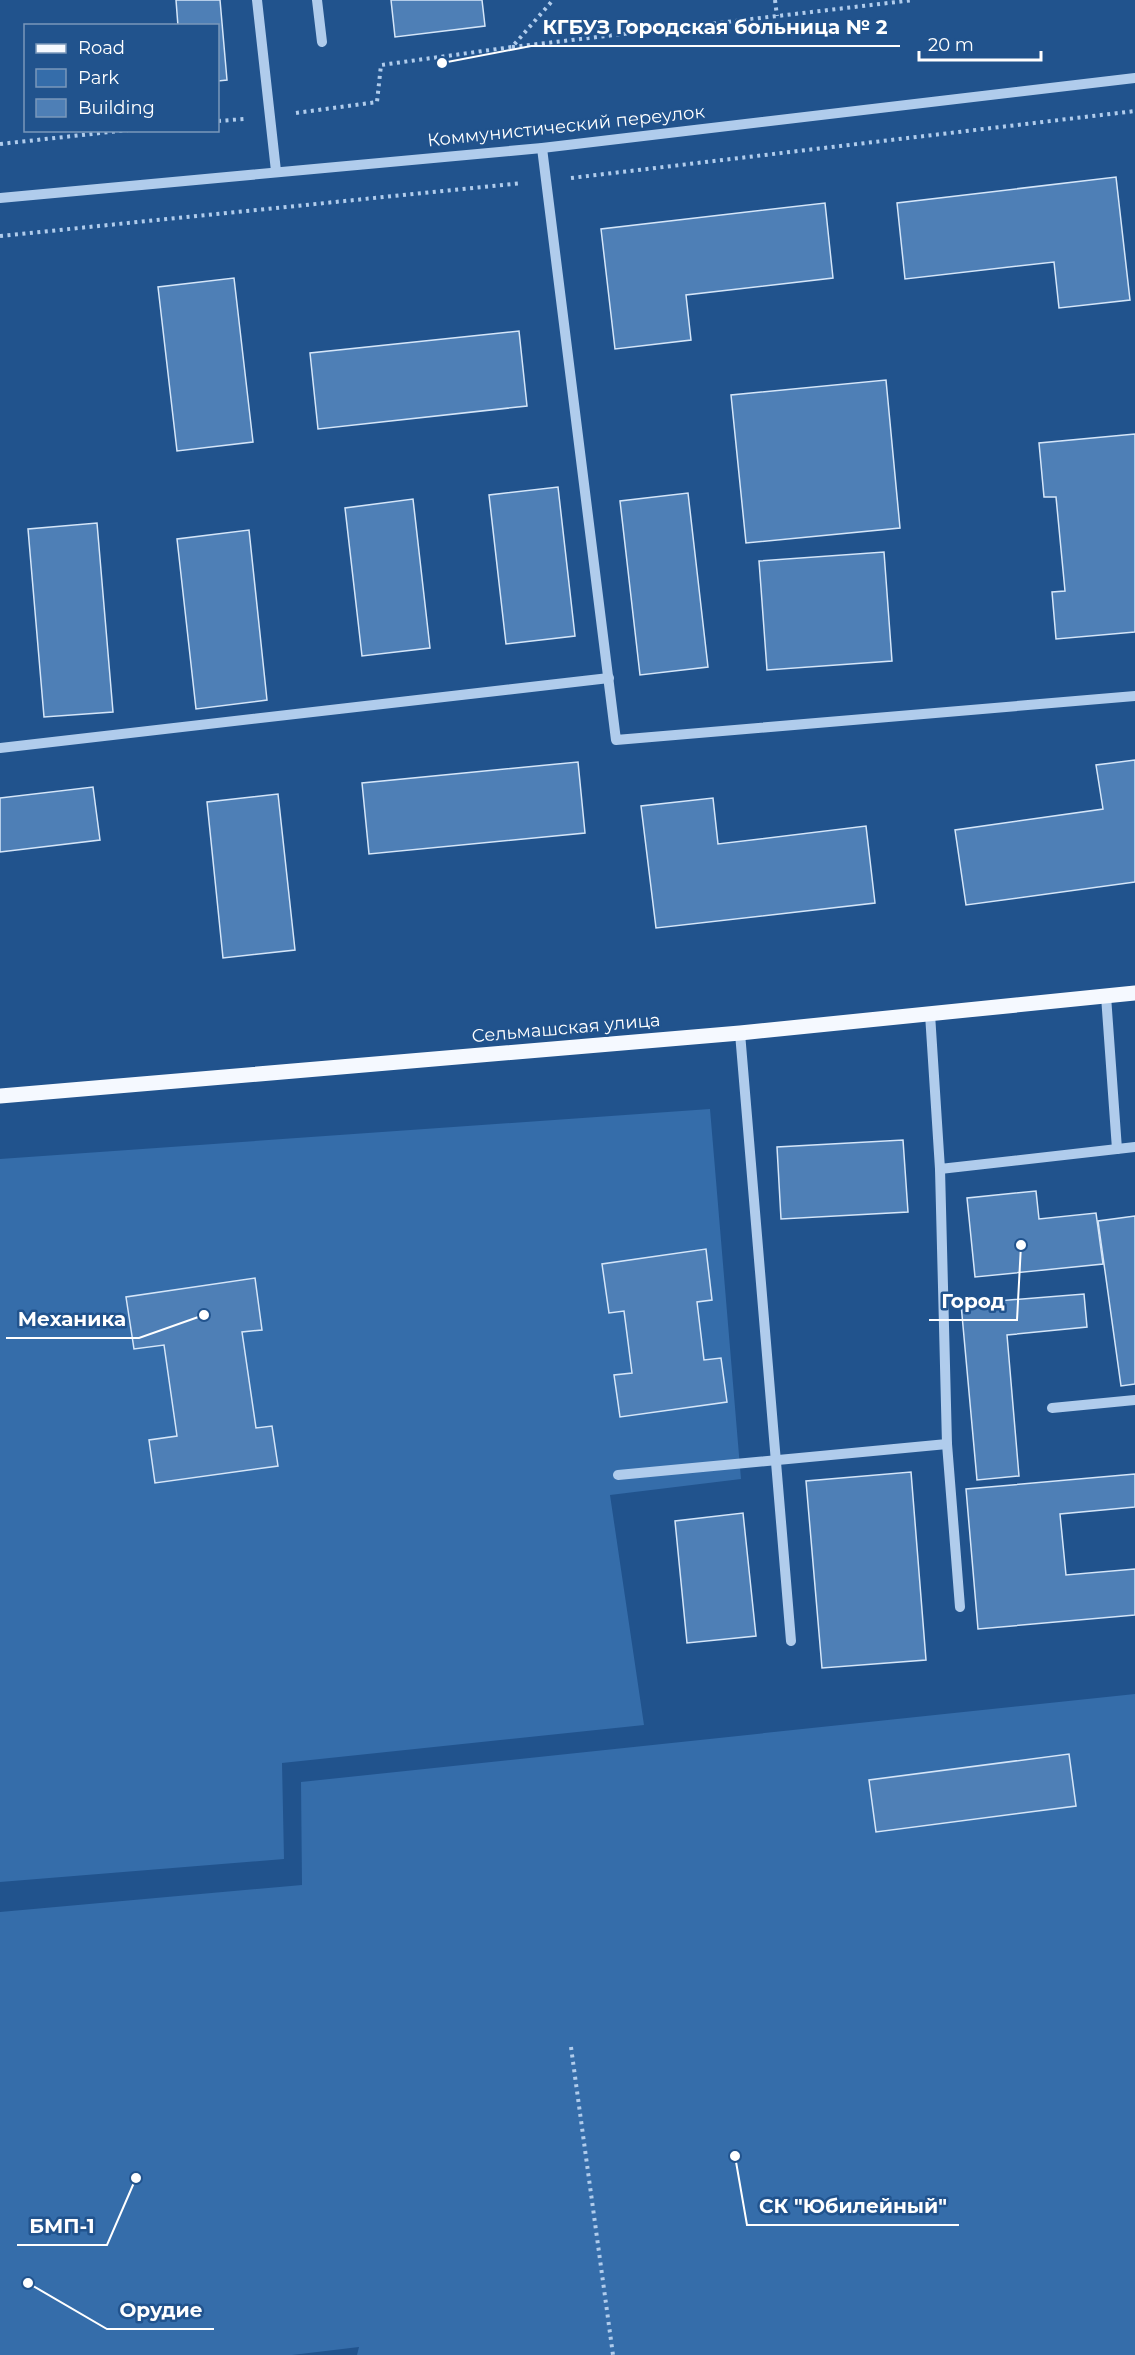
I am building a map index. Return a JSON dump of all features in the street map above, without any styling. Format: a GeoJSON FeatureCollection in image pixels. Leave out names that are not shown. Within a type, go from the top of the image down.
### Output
{"type":"FeatureCollection","features":[{"type":"Feature","properties":{"kind":"main road","name":"Сельмашская улица"},"geometry":{"type":"LineString","coordinates":[[0,1096],[740,1033],[1135,993]]}},
{"type":"Feature","properties":{"kind":"street"},"geometry":{"type":"LineString","coordinates":[[257,0],[276,171]]}},
{"type":"Feature","properties":{"kind":"street"},"geometry":{"type":"LineString","coordinates":[[317,0],[322,42]]}},
{"type":"Feature","properties":{"kind":"street","name":"Коммунистический переулок"},"geometry":{"type":"LineString","coordinates":[[0,198],[542,148],[1135,78]]}},
{"type":"Feature","properties":{"kind":"street"},"geometry":{"type":"LineString","coordinates":[[542,148],[616,740],[1135,696]]}},
{"type":"Feature","properties":{"kind":"street"},"geometry":{"type":"LineString","coordinates":[[0,748],[609,678]]}},
{"type":"Feature","properties":{"kind":"street"},"geometry":{"type":"LineString","coordinates":[[1106,996],[1117,1149]]}},
{"type":"Feature","properties":{"kind":"street"},"geometry":{"type":"LineString","coordinates":[[930,1014],[940,1169],[947,1444],[960,1606]]}},
{"type":"Feature","properties":{"kind":"street"},"geometry":{"type":"LineString","coordinates":[[740,1033],[790,1641]]}},
{"type":"Feature","properties":{"kind":"street"},"geometry":{"type":"LineString","coordinates":[[940,1169],[1135,1147]]}},
{"type":"Feature","properties":{"kind":"street"},"geometry":{"type":"LineString","coordinates":[[1052,1408],[1135,1400]]}},
{"type":"Feature","properties":{"kind":"street"},"geometry":{"type":"LineString","coordinates":[[618,1475],[947,1444]]}},
{"type":"Feature","properties":{"kind":"path"},"geometry":{"type":"LineString","coordinates":[[512,47],[553,0]]}},
{"type":"Feature","properties":{"kind":"path"},"geometry":{"type":"LineString","coordinates":[[775,0],[777,16]]}},
{"type":"Feature","properties":{"kind":"path"},"geometry":{"type":"LineString","coordinates":[[270,116],[376,102],[381,65],[512,47],[914,0]]}},
{"type":"Feature","properties":{"kind":"path"},"geometry":{"type":"LineString","coordinates":[[0,144],[110,132]]}},
{"type":"Feature","properties":{"kind":"path"},"geometry":{"type":"LineString","coordinates":[[571,2047],[614,2355]]}},
{"type":"Feature","properties":{"kind":"green space"},"geometry":{"type":"Polygon","coordinates":[[[710,1109],[741,1479],[610,1495],[644,1725],[282,1763],[284,1859],[0,1882],[0,1159],[710,1109]]]}},
{"type":"Feature","properties":{"kind":"green space"},"geometry":{"type":"Polygon","coordinates":[[[1135,1694],[1135,2355],[357,2355],[359,2347],[292,2355],[0,2355],[0,1912],[302,1885],[301,1782],[1135,1694]]]}},
{"type":"Feature","properties":{"kind":"building"},"geometry":{"type":"Polygon","coordinates":[[[176,0],[220,0],[227,80],[219,81],[219,24],[178,24],[176,0]]]}},
{"type":"Feature","properties":{"kind":"building"},"geometry":{"type":"Polygon","coordinates":[[[391,0],[482,0],[485,26],[395,37],[391,0]]]}},
{"type":"Feature","properties":{"kind":"building"},"geometry":{"type":"Polygon","coordinates":[[[1116,177],[1130,300],[1059,308],[1054,262],[905,279],[897,203],[1116,177]]]}},
{"type":"Feature","properties":{"kind":"building"},"geometry":{"type":"Polygon","coordinates":[[[825,203],[833,278],[686,295],[691,340],[615,349],[601,229],[825,203]]]}},
{"type":"Feature","properties":{"kind":"building"},"geometry":{"type":"Polygon","coordinates":[[[234,278],[253,442],[177,451],[158,287],[234,278]]]}},
{"type":"Feature","properties":{"kind":"building"},"geometry":{"type":"Polygon","coordinates":[[[519,331],[527,406],[318,429],[310,353],[519,331]]]}},
{"type":"Feature","properties":{"kind":"building"},"geometry":{"type":"Polygon","coordinates":[[[886,380],[900,528],[746,543],[731,395],[886,380]]]}},
{"type":"Feature","properties":{"kind":"building"},"geometry":{"type":"Polygon","coordinates":[[[1135,434],[1135,632],[1056,639],[1052,592],[1065,591],[1056,497],[1044,497],[1039,443],[1135,434]]]}},
{"type":"Feature","properties":{"kind":"building"},"geometry":{"type":"Polygon","coordinates":[[[558,487],[575,636],[506,644],[489,495],[558,487]]]}},
{"type":"Feature","properties":{"kind":"building"},"geometry":{"type":"Polygon","coordinates":[[[688,493],[708,667],[640,675],[620,501],[688,493]]]}},
{"type":"Feature","properties":{"kind":"building"},"geometry":{"type":"Polygon","coordinates":[[[413,499],[430,648],[362,656],[345,508],[413,499]]]}},
{"type":"Feature","properties":{"kind":"building"},"geometry":{"type":"Polygon","coordinates":[[[97,523],[113,712],[44,717],[28,529],[97,523]]]}},
{"type":"Feature","properties":{"kind":"building"},"geometry":{"type":"Polygon","coordinates":[[[249,530],[267,700],[196,709],[177,539],[249,530]]]}},
{"type":"Feature","properties":{"kind":"building"},"geometry":{"type":"Polygon","coordinates":[[[884,552],[892,661],[767,670],[759,561],[884,552]]]}},
{"type":"Feature","properties":{"kind":"building"},"geometry":{"type":"Polygon","coordinates":[[[1135,760],[1135,882],[966,905],[955,830],[1103,809],[1096,765],[1135,760]]]}},
{"type":"Feature","properties":{"kind":"building"},"geometry":{"type":"Polygon","coordinates":[[[578,762],[585,833],[369,854],[362,783],[578,762]]]}},
{"type":"Feature","properties":{"kind":"building"},"geometry":{"type":"Polygon","coordinates":[[[93,787],[100,840],[0,852],[0,798],[93,787]]]}},
{"type":"Feature","properties":{"kind":"building"},"geometry":{"type":"Polygon","coordinates":[[[278,794],[295,950],[223,958],[207,802],[278,794]]]}},
{"type":"Feature","properties":{"kind":"building"},"geometry":{"type":"Polygon","coordinates":[[[713,798],[718,844],[866,826],[875,903],[656,928],[641,806],[713,798]]]}},
{"type":"Feature","properties":{"kind":"building"},"geometry":{"type":"Polygon","coordinates":[[[903,1140],[908,1212],[781,1219],[777,1147],[903,1140]]]}},
{"type":"Feature","properties":{"kind":"building"},"geometry":{"type":"Polygon","coordinates":[[[1036,1191],[1039,1219],[1096,1213],[1103,1264],[975,1277],[967,1198],[1036,1191]]]}},
{"type":"Feature","properties":{"kind":"building"},"geometry":{"type":"Polygon","coordinates":[[[1135,1216],[1135,1384],[1121,1386],[1098,1221],[1135,1216]]]}},
{"type":"Feature","properties":{"kind":"building"},"geometry":{"type":"Polygon","coordinates":[[[706,1249],[712,1300],[697,1302],[704,1360],[721,1358],[727,1402],[620,1417],[614,1375],[632,1373],[624,1311],[609,1313],[602,1264],[706,1249]]]}},
{"type":"Feature","properties":{"kind":"building"},"geometry":{"type":"Polygon","coordinates":[[[255,1278],[262,1330],[242,1332],[256,1428],[272,1426],[278,1466],[155,1483],[149,1440],[177,1436],[164,1345],[134,1349],[126,1297],[255,1278]]]}},
{"type":"Feature","properties":{"kind":"building"},"geometry":{"type":"Polygon","coordinates":[[[1084,1294],[1087,1327],[1007,1335],[1019,1476],[977,1480],[961,1304],[1084,1294]]]}},
{"type":"Feature","properties":{"kind":"building"},"geometry":{"type":"Polygon","coordinates":[[[911,1472],[926,1660],[822,1668],[806,1481],[911,1472]]]}},
{"type":"Feature","properties":{"kind":"building"},"geometry":{"type":"Polygon","coordinates":[[[1135,1474],[1135,1507],[1060,1514],[1066,1575],[1135,1569],[1135,1615],[978,1629],[966,1489],[1135,1474]]]}},
{"type":"Feature","properties":{"kind":"building"},"geometry":{"type":"Polygon","coordinates":[[[743,1513],[756,1636],[687,1643],[675,1521],[743,1513]]]}},
{"type":"Feature","properties":{"kind":"building"},"geometry":{"type":"Polygon","coordinates":[[[1069,1754],[1076,1806],[876,1832],[869,1780],[1069,1754]]]}},
{"type":"Feature","properties":{"kind":"place","name":"КГБУЗ Городская больница № 2"},"geometry":{"type":"Point","coordinates":[442,63]}},
{"type":"Feature","properties":{"kind":"place","name":"Город"},"geometry":{"type":"Point","coordinates":[1021,1245]}},
{"type":"Feature","properties":{"kind":"place","name":"Механика"},"geometry":{"type":"Point","coordinates":[204,1315]}},
{"type":"Feature","properties":{"kind":"place","name":"СК \"Юбилейный\""},"geometry":{"type":"Point","coordinates":[735,2156]}},
{"type":"Feature","properties":{"kind":"place","name":"БМП-1"},"geometry":{"type":"Point","coordinates":[136,2178]}},
{"type":"Feature","properties":{"kind":"place","name":"Орудие"},"geometry":{"type":"Point","coordinates":[28,2283]}}]}
